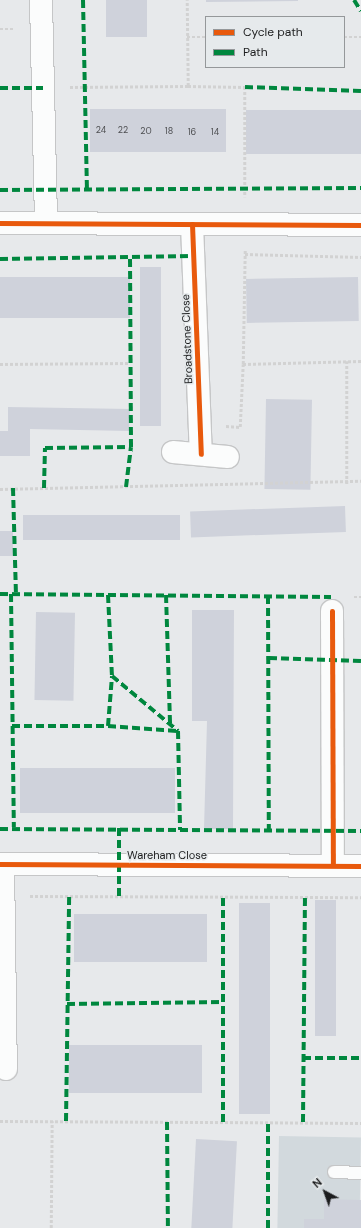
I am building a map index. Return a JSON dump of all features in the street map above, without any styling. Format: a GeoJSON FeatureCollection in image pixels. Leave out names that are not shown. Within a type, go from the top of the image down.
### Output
{"type":"FeatureCollection","features":[{"type":"Feature","properties":{"kind":"street"},"geometry":{"type":"LineString","coordinates":[[41,0],[46,223]]}},
{"type":"Feature","properties":{"kind":"street"},"geometry":{"type":"LineString","coordinates":[[0,223],[361,225]]}},
{"type":"Feature","properties":{"kind":"street","name":"Broadstone Close"},"geometry":{"type":"LineString","coordinates":[[192,224],[201,454]]}},
{"type":"Feature","properties":{"kind":"street"},"geometry":{"type":"LineString","coordinates":[[173,452],[228,457]]}},
{"type":"Feature","properties":{"kind":"street"},"geometry":{"type":"LineString","coordinates":[[332,611],[333,865]]}},
{"type":"Feature","properties":{"kind":"street","name":"Wareham Close"},"geometry":{"type":"LineString","coordinates":[[6,1069],[4,896],[2,864],[361,866]]}},
{"type":"Feature","properties":{"kind":"lane"},"geometry":{"type":"LineString","coordinates":[[334,1172],[361,1173]]}},
{"type":"Feature","properties":{"kind":"path"},"geometry":{"type":"LineString","coordinates":[[187,0],[188,86]]}},
{"type":"Feature","properties":{"kind":"path"},"geometry":{"type":"LineString","coordinates":[[187,37],[205,37]]}},
{"type":"Feature","properties":{"kind":"path"},"geometry":{"type":"LineString","coordinates":[[345,37],[361,38]]}},
{"type":"Feature","properties":{"kind":"path"},"geometry":{"type":"LineString","coordinates":[[43,88],[188,86],[245,87],[246,224],[240,426],[200,424]]}},
{"type":"Feature","properties":{"kind":"path"},"geometry":{"type":"LineString","coordinates":[[245,254],[361,257]]}},
{"type":"Feature","properties":{"kind":"path"},"geometry":{"type":"LineString","coordinates":[[347,361],[347,484]]}},
{"type":"Feature","properties":{"kind":"path"},"geometry":{"type":"LineString","coordinates":[[243,364],[361,361]]}},
{"type":"Feature","properties":{"kind":"path"},"geometry":{"type":"LineString","coordinates":[[0,364],[130,363]]}},
{"type":"Feature","properties":{"kind":"path"},"geometry":{"type":"LineString","coordinates":[[0,488],[347,484],[361,481]]}},
{"type":"Feature","properties":{"kind":"path"},"geometry":{"type":"LineString","coordinates":[[4,896],[361,897]]}},
{"type":"Feature","properties":{"kind":"path"},"geometry":{"type":"LineString","coordinates":[[0,1121],[361,1122]]}},
{"type":"Feature","properties":{"kind":"path"},"geometry":{"type":"LineString","coordinates":[[51,1228],[52,1121]]}},
{"type":"Feature","properties":{"kind":"shaded area"},"geometry":{"type":"Polygon","coordinates":[[[279,1136],[361,1137],[359,1228],[277,1228],[279,1136]]]}},
{"type":"Feature","properties":{"kind":"building"},"geometry":{"type":"Polygon","coordinates":[[[106,0],[147,0],[147,37],[106,37],[106,0]]]}},
{"type":"Feature","properties":{"kind":"building"},"geometry":{"type":"Polygon","coordinates":[[[206,0],[298,0],[298,1],[206,2],[206,0]]]}},
{"type":"Feature","properties":{"kind":"building"},"geometry":{"type":"Polygon","coordinates":[[[90,109],[226,109],[226,152],[90,152],[90,109]]]}},
{"type":"Feature","properties":{"kind":"building"},"geometry":{"type":"Polygon","coordinates":[[[246,110],[361,110],[361,154],[246,154],[246,110]]]}},
{"type":"Feature","properties":{"kind":"building"},"geometry":{"type":"Polygon","coordinates":[[[140,267],[161,267],[161,426],[140,426],[140,267]]]}},
{"type":"Feature","properties":{"kind":"building"},"geometry":{"type":"Polygon","coordinates":[[[0,277],[130,277],[130,318],[0,318],[0,277]]]}},
{"type":"Feature","properties":{"kind":"building"},"geometry":{"type":"Polygon","coordinates":[[[358,277],[359,321],[247,323],[246,279],[358,277]]]}},
{"type":"Feature","properties":{"kind":"building"},"geometry":{"type":"Polygon","coordinates":[[[266,399],[312,400],[310,490],[264,489],[266,399]]]}},
{"type":"Feature","properties":{"kind":"building"},"geometry":{"type":"Polygon","coordinates":[[[8,407],[130,409],[129,431],[30,429],[30,456],[0,456],[0,431],[8,431],[8,407]]]}},
{"type":"Feature","properties":{"kind":"building"},"geometry":{"type":"Polygon","coordinates":[[[345,506],[346,532],[191,537],[190,511],[345,506]]]}},
{"type":"Feature","properties":{"kind":"building"},"geometry":{"type":"Polygon","coordinates":[[[23,515],[180,515],[180,540],[23,540],[23,515]]]}},
{"type":"Feature","properties":{"kind":"building"},"geometry":{"type":"Polygon","coordinates":[[[0,531],[13,531],[13,556],[0,556],[0,531]]]}},
{"type":"Feature","properties":{"kind":"building"},"geometry":{"type":"Polygon","coordinates":[[[192,610],[234,610],[233,829],[204,829],[207,721],[192,721],[192,610]]]}},
{"type":"Feature","properties":{"kind":"building"},"geometry":{"type":"Polygon","coordinates":[[[36,612],[75,613],[73,701],[34,700],[36,612]]]}},
{"type":"Feature","properties":{"kind":"building"},"geometry":{"type":"Polygon","coordinates":[[[20,768],[175,768],[175,813],[20,813],[20,768]]]}},
{"type":"Feature","properties":{"kind":"building"},"geometry":{"type":"Polygon","coordinates":[[[315,900],[336,900],[336,1036],[315,1036],[315,900]]]}},
{"type":"Feature","properties":{"kind":"building"},"geometry":{"type":"Polygon","coordinates":[[[239,903],[270,903],[270,1114],[239,1114],[239,903]]]}},
{"type":"Feature","properties":{"kind":"building"},"geometry":{"type":"Polygon","coordinates":[[[74,914],[207,914],[207,962],[74,962],[74,914]]]}},
{"type":"Feature","properties":{"kind":"building"},"geometry":{"type":"Polygon","coordinates":[[[69,1045],[202,1045],[202,1093],[69,1093],[69,1045]]]}},
{"type":"Feature","properties":{"kind":"building"},"geometry":{"type":"Polygon","coordinates":[[[196,1139],[237,1141],[232,1228],[191,1228],[196,1139]]]}},
{"type":"Feature","properties":{"kind":"building"},"geometry":{"type":"Polygon","coordinates":[[[324,1199],[361,1200],[361,1228],[304,1228],[304,1219],[324,1219],[324,1199]]]}},
{"type":"Feature","properties":{"kind":"marked path"},"geometry":{"type":"LineString","coordinates":[[83,0],[87,190]]}},
{"type":"Feature","properties":{"kind":"marked path"},"geometry":{"type":"LineString","coordinates":[[354,0],[361,11]]}},
{"type":"Feature","properties":{"kind":"marked path"},"geometry":{"type":"LineString","coordinates":[[245,87],[361,91]]}},
{"type":"Feature","properties":{"kind":"marked path"},"geometry":{"type":"LineString","coordinates":[[0,88],[43,88]]}},
{"type":"Feature","properties":{"kind":"marked path"},"geometry":{"type":"LineString","coordinates":[[0,190],[361,188]]}},
{"type":"Feature","properties":{"kind":"marked path"},"geometry":{"type":"LineString","coordinates":[[126,487],[131,447],[130,255]]}},
{"type":"Feature","properties":{"kind":"marked path"},"geometry":{"type":"LineString","coordinates":[[0,259],[193,256]]}},
{"type":"Feature","properties":{"kind":"marked path"},"geometry":{"type":"LineString","coordinates":[[44,488],[45,448],[131,447]]}},
{"type":"Feature","properties":{"kind":"marked path"},"geometry":{"type":"LineString","coordinates":[[13,488],[16,594]]}},
{"type":"Feature","properties":{"kind":"marked path"},"geometry":{"type":"LineString","coordinates":[[0,594],[331,597]]}},
{"type":"Feature","properties":{"kind":"marked path"},"geometry":{"type":"LineString","coordinates":[[11,594],[14,827]]}},
{"type":"Feature","properties":{"kind":"marked path"},"geometry":{"type":"LineString","coordinates":[[108,595],[112,676],[178,731],[180,830]]}},
{"type":"Feature","properties":{"kind":"marked path"},"geometry":{"type":"LineString","coordinates":[[166,595],[170,724]]}},
{"type":"Feature","properties":{"kind":"marked path"},"geometry":{"type":"LineString","coordinates":[[268,596],[269,831]]}},
{"type":"Feature","properties":{"kind":"marked path"},"geometry":{"type":"LineString","coordinates":[[269,658],[361,661]]}},
{"type":"Feature","properties":{"kind":"marked path"},"geometry":{"type":"LineString","coordinates":[[12,726],[108,726],[112,676]]}},
{"type":"Feature","properties":{"kind":"marked path"},"geometry":{"type":"LineString","coordinates":[[108,726],[177,731]]}},
{"type":"Feature","properties":{"kind":"marked path"},"geometry":{"type":"LineString","coordinates":[[119,828],[119,897]]}},
{"type":"Feature","properties":{"kind":"marked path"},"geometry":{"type":"LineString","coordinates":[[0,829],[361,831]]}},
{"type":"Feature","properties":{"kind":"marked path"},"geometry":{"type":"LineString","coordinates":[[66,1121],[69,897]]}},
{"type":"Feature","properties":{"kind":"marked path"},"geometry":{"type":"LineString","coordinates":[[303,1122],[305,897]]}},
{"type":"Feature","properties":{"kind":"marked path"},"geometry":{"type":"LineString","coordinates":[[223,898],[223,1122]]}},
{"type":"Feature","properties":{"kind":"marked path"},"geometry":{"type":"LineString","coordinates":[[67,1004],[223,1002]]}},
{"type":"Feature","properties":{"kind":"marked path"},"geometry":{"type":"LineString","coordinates":[[303,1058],[361,1058]]}},
{"type":"Feature","properties":{"kind":"marked path"},"geometry":{"type":"LineString","coordinates":[[167,1122],[168,1228]]}},
{"type":"Feature","properties":{"kind":"marked path"},"geometry":{"type":"LineString","coordinates":[[268,1122],[268,1228]]}},
{"type":"Feature","properties":{"kind":"cycle path"},"geometry":{"type":"LineString","coordinates":[[0,223],[361,225]]}},
{"type":"Feature","properties":{"kind":"cycle path"},"geometry":{"type":"LineString","coordinates":[[192,224],[201,454]]}},
{"type":"Feature","properties":{"kind":"cycle path"},"geometry":{"type":"LineString","coordinates":[[332,611],[333,865]]}},
{"type":"Feature","properties":{"kind":"cycle path"},"geometry":{"type":"LineString","coordinates":[[0,864],[361,866]]}}]}
